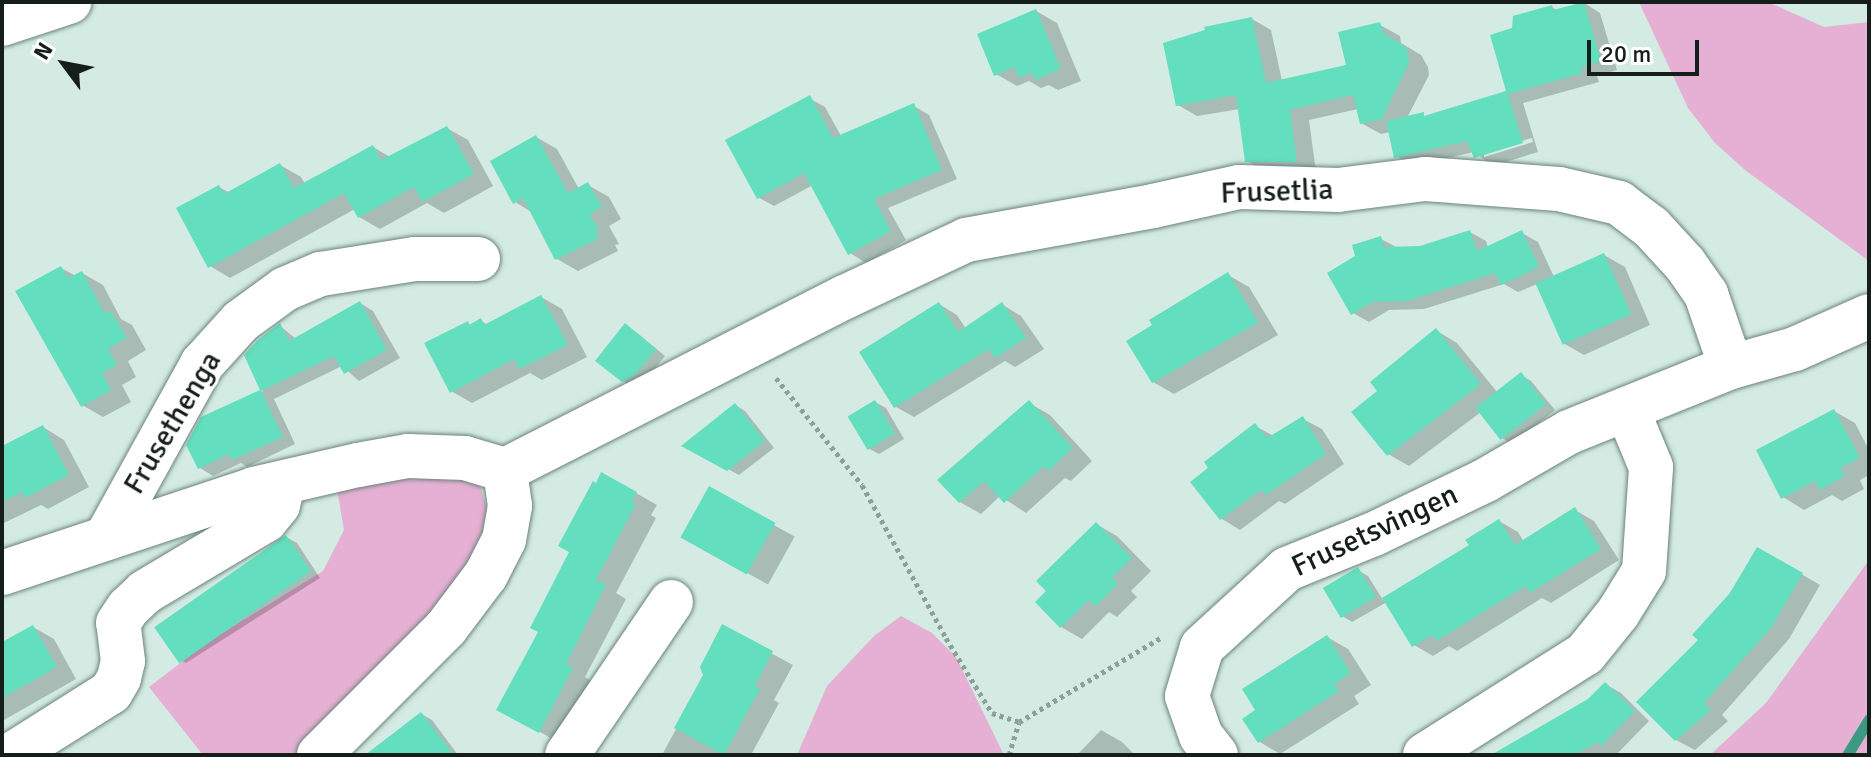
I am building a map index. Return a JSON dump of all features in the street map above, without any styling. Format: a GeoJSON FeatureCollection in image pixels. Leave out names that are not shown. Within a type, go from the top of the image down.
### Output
{"type":"FeatureCollection","features":[{"type":"Feature","properties":{"kind":"street"},"geometry":{"type":"LineString","coordinates":[[2,24],[69,2]]}},
{"type":"Feature","properties":{"kind":"street","name":"Frusetlia"},"geometry":{"type":"LineString","coordinates":[[731,354],[966,240],[1239,187],[1338,190],[1425,179],[1559,189],[1619,203],[1651,227],[1685,264],[1706,294],[1731,367]]}},
{"type":"Feature","properties":{"kind":"street","name":"Frusethenga"},"geometry":{"type":"LineString","coordinates":[[106,538],[202,364],[241,321],[285,289],[321,274],[415,259],[478,259]]}},
{"type":"Feature","properties":{"kind":"street","name":"Frusetsvingen"},"geometry":{"type":"LineString","coordinates":[[1216,755],[1201,736],[1187,696],[1202,647],[1287,569],[1374,534],[1486,480],[1569,432],[1731,367],[1795,349],[1869,316]]}},
{"type":"Feature","properties":{"kind":"street"},"geometry":{"type":"LineString","coordinates":[[319,755],[446,628],[486,575],[504,540],[510,506],[505,470],[731,354]]}},
{"type":"Feature","properties":{"kind":"street"},"geometry":{"type":"LineString","coordinates":[[1425,755],[1585,654],[1618,613],[1644,571],[1651,467],[1627,409]]}},
{"type":"Feature","properties":{"kind":"street","name":"Frusethenga"},"geometry":{"type":"LineString","coordinates":[[2,573],[254,489],[408,456],[465,458],[505,470]]}},
{"type":"Feature","properties":{"kind":"street"},"geometry":{"type":"LineString","coordinates":[[11,755],[111,692],[119,678],[123,661],[118,623],[128,608],[145,592],[266,520],[278,505],[283,483]]}},
{"type":"Feature","properties":{"kind":"street"},"geometry":{"type":"LineString","coordinates":[[567,755],[671,602]]}},
{"type":"Feature","properties":{"kind":"path"},"geometry":{"type":"LineString","coordinates":[[731,354],[862,485],[992,713],[1019,722]]}},
{"type":"Feature","properties":{"kind":"path"},"geometry":{"type":"LineString","coordinates":[[1009,755],[1019,722],[1165,636]]}},
{"type":"Feature","properties":{"kind":"shaded area"},"geometry":{"type":"Polygon","coordinates":[[[1639,2],[1768,2],[1824,27],[1869,22],[1869,261],[1745,170],[1715,143],[1688,108],[1639,2]]]}},
{"type":"Feature","properties":{"kind":"shaded area"},"geometry":{"type":"Polygon","coordinates":[[[395,474],[450,476],[480,486],[489,515],[479,562],[315,737],[294,755],[203,755],[149,687],[208,642],[323,571],[344,530],[337,489],[395,474]]]}},
{"type":"Feature","properties":{"kind":"shaded area"},"geometry":{"type":"Polygon","coordinates":[[[1869,560],[1869,755],[1710,755],[1766,703],[1869,560]]]}},
{"type":"Feature","properties":{"kind":"shaded area"},"geometry":{"type":"Polygon","coordinates":[[[901,616],[932,633],[956,657],[1004,755],[797,755],[827,686],[874,636],[901,616]]]}},
{"type":"Feature","properties":{"kind":"building"},"geometry":{"type":"Polygon","coordinates":[[[1584,2],[1601,61],[1581,67],[1583,73],[1508,94],[1523,143],[1474,158],[1467,141],[1394,158],[1386,121],[1424,112],[1424,116],[1506,91],[1490,35],[1512,28],[1513,16],[1552,5],[1553,10],[1584,2]]]}},
{"type":"Feature","properties":{"kind":"building"},"geometry":{"type":"Polygon","coordinates":[[[1036,9],[1061,69],[1035,80],[1032,72],[1019,78],[1014,67],[994,76],[977,34],[1036,9]]]}},
{"type":"Feature","properties":{"kind":"building"},"geometry":{"type":"Polygon","coordinates":[[[1252,17],[1266,83],[1346,65],[1338,32],[1380,22],[1383,33],[1407,48],[1409,63],[1382,119],[1360,124],[1353,95],[1290,110],[1297,162],[1245,162],[1236,95],[1176,106],[1163,43],[1205,30],[1204,27],[1252,17]]]}},
{"type":"Feature","properties":{"kind":"building"},"geometry":{"type":"Polygon","coordinates":[[[810,95],[833,138],[914,103],[942,170],[874,199],[891,231],[848,255],[804,173],[757,199],[725,140],[810,95]]]}},
{"type":"Feature","properties":{"kind":"building"},"geometry":{"type":"Polygon","coordinates":[[[447,126],[474,174],[422,202],[414,187],[358,218],[344,193],[208,268],[176,208],[219,185],[224,194],[280,163],[294,188],[373,145],[381,160],[447,126]]]}},
{"type":"Feature","properties":{"kind":"building"},"geometry":{"type":"Polygon","coordinates":[[[536,135],[568,193],[588,182],[602,207],[590,214],[599,231],[596,233],[598,239],[555,260],[523,198],[513,204],[490,161],[536,135]]]}},
{"type":"Feature","properties":{"kind":"building"},"geometry":{"type":"Polygon","coordinates":[[[1470,230],[1477,251],[1522,230],[1539,267],[1501,285],[1495,273],[1407,301],[1372,302],[1351,315],[1327,273],[1355,256],[1352,245],[1381,236],[1384,247],[1420,246],[1470,230]]]}},
{"type":"Feature","properties":{"kind":"building"},"geometry":{"type":"Polygon","coordinates":[[[1604,253],[1631,314],[1563,345],[1535,284],[1604,253]]]}},
{"type":"Feature","properties":{"kind":"building"},"geometry":{"type":"Polygon","coordinates":[[[61,266],[68,278],[82,271],[105,314],[111,311],[127,338],[108,349],[117,365],[102,373],[111,390],[81,407],[15,291],[61,266]]]}},
{"type":"Feature","properties":{"kind":"building"},"geometry":{"type":"Polygon","coordinates":[[[1228,272],[1258,323],[1152,383],[1126,341],[1152,325],[1149,320],[1228,272]]]}},
{"type":"Feature","properties":{"kind":"building"},"geometry":{"type":"Polygon","coordinates":[[[541,295],[568,345],[519,369],[514,359],[450,393],[424,343],[468,321],[469,325],[481,318],[484,325],[541,295]]]}},
{"type":"Feature","properties":{"kind":"building"},"geometry":{"type":"Polygon","coordinates":[[[360,301],[387,350],[344,374],[334,356],[261,391],[283,437],[232,460],[229,454],[198,469],[186,445],[201,417],[260,390],[244,355],[258,340],[280,323],[289,341],[360,301]]]}},
{"type":"Feature","properties":{"kind":"building"},"geometry":{"type":"Polygon","coordinates":[[[939,302],[958,332],[1002,302],[1026,338],[995,358],[989,349],[894,408],[859,352],[939,302]]]}},
{"type":"Feature","properties":{"kind":"building"},"geometry":{"type":"Polygon","coordinates":[[[625,323],[656,349],[634,376],[622,382],[595,361],[625,323]]]}},
{"type":"Feature","properties":{"kind":"building"},"geometry":{"type":"Polygon","coordinates":[[[1436,328],[1481,384],[1387,456],[1351,412],[1377,391],[1370,382],[1436,328]]]}},
{"type":"Feature","properties":{"kind":"building"},"geometry":{"type":"Polygon","coordinates":[[[1521,372],[1546,404],[1501,440],[1475,408],[1521,372]]]}},
{"type":"Feature","properties":{"kind":"building"},"geometry":{"type":"Polygon","coordinates":[[[875,400],[895,433],[868,450],[848,416],[875,400]]]}},
{"type":"Feature","properties":{"kind":"building"},"geometry":{"type":"Polygon","coordinates":[[[1029,400],[1073,448],[1048,471],[1044,466],[1004,503],[984,481],[959,503],[937,480],[1029,400]]]}},
{"type":"Feature","properties":{"kind":"building"},"geometry":{"type":"Polygon","coordinates":[[[735,403],[765,441],[727,471],[681,446],[735,403]]]}},
{"type":"Feature","properties":{"kind":"building"},"geometry":{"type":"Polygon","coordinates":[[[1834,409],[1860,458],[1840,468],[1845,476],[1820,490],[1815,481],[1781,499],[1756,450],[1834,409]]]}},
{"type":"Feature","properties":{"kind":"building"},"geometry":{"type":"Polygon","coordinates":[[[1303,416],[1326,454],[1266,495],[1261,490],[1220,520],[1190,482],[1208,468],[1204,462],[1255,423],[1267,438],[1303,416]]]}},
{"type":"Feature","properties":{"kind":"building"},"geometry":{"type":"Polygon","coordinates":[[[43,425],[69,475],[25,498],[22,492],[2,502],[2,446],[43,425]]]}},
{"type":"Feature","properties":{"kind":"building"},"geometry":{"type":"Polygon","coordinates":[[[601,472],[637,492],[632,502],[636,504],[596,580],[606,585],[566,664],[573,668],[539,733],[496,710],[538,632],[530,628],[569,552],[558,546],[601,472]]]}},
{"type":"Feature","properties":{"kind":"building"},"geometry":{"type":"Polygon","coordinates":[[[709,486],[775,523],[747,574],[680,538],[709,486]]]}},
{"type":"Feature","properties":{"kind":"building"},"geometry":{"type":"Polygon","coordinates":[[[1575,507],[1601,549],[1530,593],[1526,586],[1436,641],[1432,635],[1412,647],[1382,598],[1469,545],[1465,540],[1499,519],[1515,545],[1575,507]]]}},
{"type":"Feature","properties":{"kind":"building"},"geometry":{"type":"Polygon","coordinates":[[[1096,522],[1132,558],[1112,578],[1118,584],[1095,607],[1089,600],[1060,628],[1035,602],[1046,591],[1036,581],[1096,522]]]}},
{"type":"Feature","properties":{"kind":"building"},"geometry":{"type":"Polygon","coordinates":[[[286,535],[311,571],[179,663],[154,627],[286,535]]]}},
{"type":"Feature","properties":{"kind":"building"},"geometry":{"type":"Polygon","coordinates":[[[1757,547],[1803,573],[1771,628],[1704,703],[1711,710],[1675,741],[1636,702],[1698,640],[1692,635],[1730,593],[1757,547]]]}},
{"type":"Feature","properties":{"kind":"building"},"geometry":{"type":"Polygon","coordinates":[[[1358,567],[1376,597],[1341,618],[1323,588],[1358,567]]]}},
{"type":"Feature","properties":{"kind":"building"},"geometry":{"type":"Polygon","coordinates":[[[722,624],[773,651],[755,686],[760,689],[724,755],[674,728],[703,675],[700,667],[722,624]]]}},
{"type":"Feature","properties":{"kind":"building"},"geometry":{"type":"Polygon","coordinates":[[[33,625],[57,667],[2,698],[2,642],[33,625]]]}},
{"type":"Feature","properties":{"kind":"building"},"geometry":{"type":"Polygon","coordinates":[[[1327,635],[1351,673],[1334,684],[1339,691],[1258,743],[1242,719],[1255,710],[1242,689],[1327,635]]]}},
{"type":"Feature","properties":{"kind":"building"},"geometry":{"type":"Polygon","coordinates":[[[1605,682],[1635,711],[1601,746],[1598,742],[1575,755],[1491,755],[1588,699],[1605,682]]]}},
{"type":"Feature","properties":{"kind":"building"},"geometry":{"type":"Polygon","coordinates":[[[421,712],[454,755],[365,755],[421,712]]]}},
{"type":"Feature","properties":{"kind":"waterway"},"geometry":{"type":"LineString","coordinates":[[1847,755],[1869,719]]}}]}
